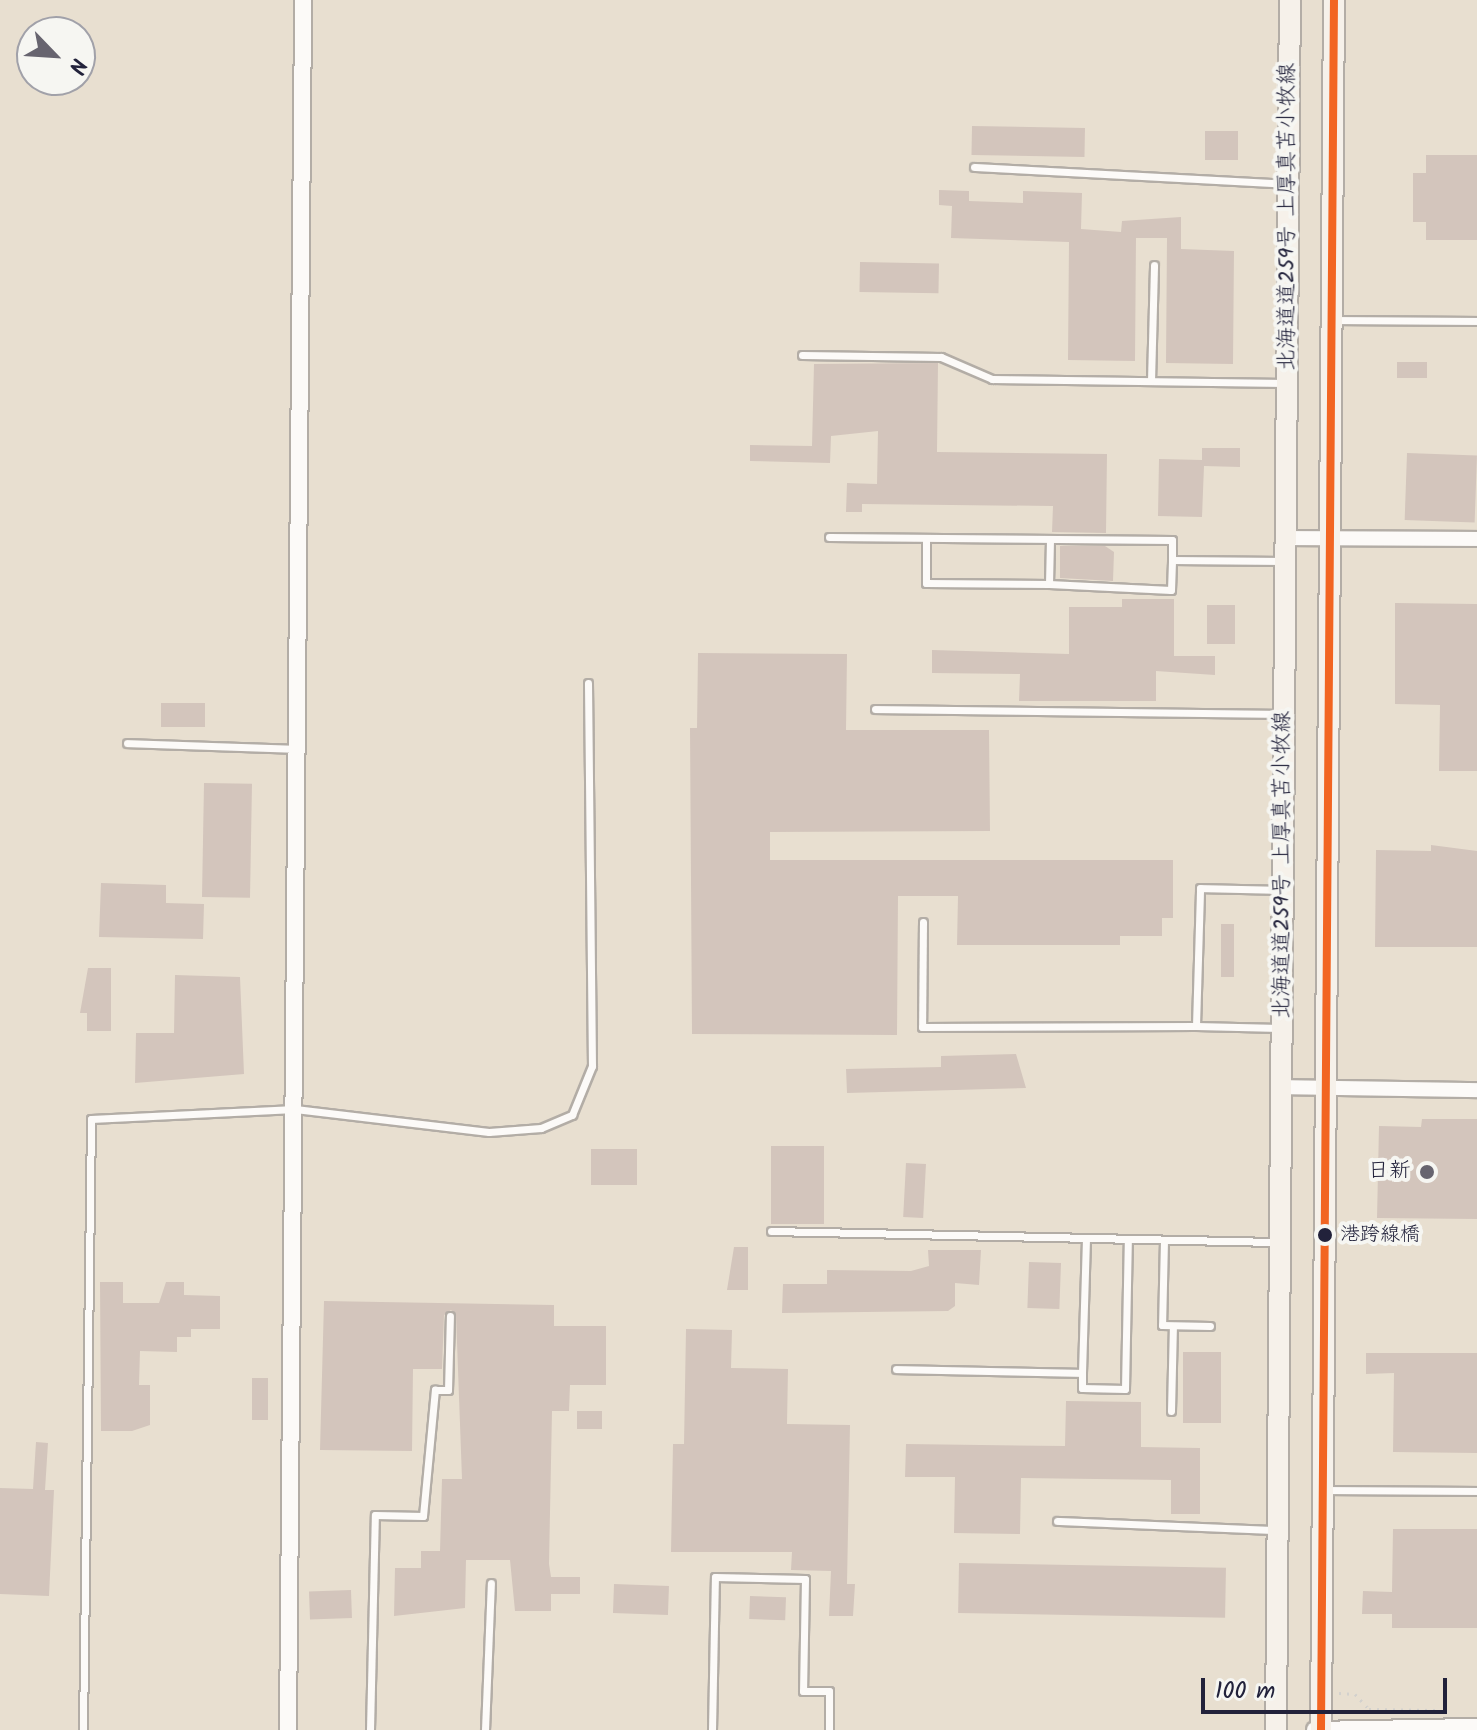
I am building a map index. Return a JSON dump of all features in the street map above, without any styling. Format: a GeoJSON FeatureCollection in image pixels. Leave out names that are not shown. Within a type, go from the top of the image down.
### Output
{"type":"FeatureCollection","features":[{"type":"Feature","properties":{"kind":"main road","name":"北海道道259号 上厚真苫小牧線"},"geometry":{"type":"LineString","coordinates":[[1276,1730],[1290,0]]}},
{"type":"Feature","properties":{"kind":"main road","name":"北海道道259号 上厚真苫小牧線"},"geometry":{"type":"LineString","coordinates":[[1319,1729],[1324,1490],[1334,0]]}},
{"type":"Feature","properties":{"kind":"street"},"geometry":{"type":"LineString","coordinates":[[288,1730],[303,0]]}},
{"type":"Feature","properties":{"kind":"street"},"geometry":{"type":"LineString","coordinates":[[1286,538],[1477,539]]}},
{"type":"Feature","properties":{"kind":"street"},"geometry":{"type":"LineString","coordinates":[[1281,1087],[1477,1090]]}},
{"type":"Feature","properties":{"kind":"street"},"geometry":{"type":"LineString","coordinates":[[1319,1729],[1477,1727]]}},
{"type":"Feature","properties":{"kind":"lane"},"geometry":{"type":"LineString","coordinates":[[974,167],[1289,184]]}},
{"type":"Feature","properties":{"kind":"lane"},"geometry":{"type":"LineString","coordinates":[[1151,381],[1154,265]]}},
{"type":"Feature","properties":{"kind":"lane"},"geometry":{"type":"LineString","coordinates":[[1332,319],[1477,321]]}},
{"type":"Feature","properties":{"kind":"lane"},"geometry":{"type":"LineString","coordinates":[[802,355],[941,357],[992,379],[1287,383]]}},
{"type":"Feature","properties":{"kind":"lane"},"geometry":{"type":"LineString","coordinates":[[829,537],[1172,540],[1171,590],[1049,584],[926,583],[926,538]]}},
{"type":"Feature","properties":{"kind":"lane"},"geometry":{"type":"LineString","coordinates":[[1049,584],[1050,539]]}},
{"type":"Feature","properties":{"kind":"lane"},"geometry":{"type":"LineString","coordinates":[[1172,560],[1286,561]]}},
{"type":"Feature","properties":{"kind":"lane"},"geometry":{"type":"LineString","coordinates":[[83,1730],[91,1119],[295,1109],[489,1132],[541,1128],[572,1115],[592,1066],[588,683]]}},
{"type":"Feature","properties":{"kind":"lane"},"geometry":{"type":"LineString","coordinates":[[875,709],[1284,714]]}},
{"type":"Feature","properties":{"kind":"lane"},"geometry":{"type":"LineString","coordinates":[[127,743],[296,749]]}},
{"type":"Feature","properties":{"kind":"lane"},"geometry":{"type":"LineString","coordinates":[[1196,1026],[1200,888],[1283,890]]}},
{"type":"Feature","properties":{"kind":"lane"},"geometry":{"type":"LineString","coordinates":[[923,922],[922,1027],[1282,1028]]}},
{"type":"Feature","properties":{"kind":"lane"},"geometry":{"type":"LineString","coordinates":[[771,1231],[1280,1242]]}},
{"type":"Feature","properties":{"kind":"lane"},"geometry":{"type":"LineString","coordinates":[[1086,1238],[1082,1388],[1125,1389],[1128,1239]]}},
{"type":"Feature","properties":{"kind":"lane"},"geometry":{"type":"LineString","coordinates":[[1164,1240],[1162,1325],[1210,1326]]}},
{"type":"Feature","properties":{"kind":"lane"},"geometry":{"type":"LineString","coordinates":[[370,1730],[375,1515],[423,1516],[435,1390],[448,1390],[450,1316]]}},
{"type":"Feature","properties":{"kind":"lane"},"geometry":{"type":"LineString","coordinates":[[1171,1411],[1173,1326]]}},
{"type":"Feature","properties":{"kind":"lane"},"geometry":{"type":"LineString","coordinates":[[896,1369],[1082,1373]]}},
{"type":"Feature","properties":{"kind":"lane"},"geometry":{"type":"LineString","coordinates":[[1324,1490],[1477,1491]]}},
{"type":"Feature","properties":{"kind":"lane"},"geometry":{"type":"LineString","coordinates":[[1057,1521],[1277,1530]]}},
{"type":"Feature","properties":{"kind":"lane"},"geometry":{"type":"LineString","coordinates":[[712,1730],[715,1577],[805,1579],[803,1691],[829,1691],[829,1730]]}},
{"type":"Feature","properties":{"kind":"lane"},"geometry":{"type":"LineString","coordinates":[[485,1730],[491,1583]]}},
{"type":"Feature","properties":{"kind":"path"},"geometry":{"type":"LineString","coordinates":[[1322,1692],[1355,1694],[1369,1709],[1446,1710]]}},
{"type":"Feature","properties":{"kind":"building"},"geometry":{"type":"Polygon","coordinates":[[[972,126],[1085,128],[1084,157],[971,155],[972,126]]]}},
{"type":"Feature","properties":{"kind":"building"},"geometry":{"type":"Polygon","coordinates":[[[1205,131],[1238,131],[1238,160],[1205,160],[1205,131]]]}},
{"type":"Feature","properties":{"kind":"building"},"geometry":{"type":"Polygon","coordinates":[[[1426,155],[1477,155],[1477,240],[1426,240],[1426,222],[1413,222],[1413,173],[1426,173],[1426,155]]]}},
{"type":"Feature","properties":{"kind":"building"},"geometry":{"type":"Polygon","coordinates":[[[939,190],[969,191],[969,201],[1023,203],[1023,191],[1082,193],[1081,229],[1121,232],[1122,221],[1181,217],[1181,249],[1234,251],[1233,364],[1166,363],[1167,238],[1136,238],[1135,361],[1068,360],[1069,242],[951,238],[952,206],[939,205],[939,190]]]}},
{"type":"Feature","properties":{"kind":"building"},"geometry":{"type":"Polygon","coordinates":[[[860,262],[939,263],[938,293],[859,292],[860,262]]]}},
{"type":"Feature","properties":{"kind":"building"},"geometry":{"type":"Polygon","coordinates":[[[1397,362],[1427,362],[1427,378],[1397,378],[1397,362]]]}},
{"type":"Feature","properties":{"kind":"building"},"geometry":{"type":"Polygon","coordinates":[[[938,363],[937,452],[1107,454],[1106,533],[1052,532],[1053,506],[862,504],[862,512],[846,512],[847,483],[877,484],[878,431],[831,436],[830,463],[750,461],[750,445],[812,446],[814,364],[938,363]]]}},
{"type":"Feature","properties":{"kind":"building"},"geometry":{"type":"Polygon","coordinates":[[[1202,448],[1240,448],[1240,467],[1204,466],[1202,517],[1158,516],[1159,459],[1202,460],[1202,448]]]}},
{"type":"Feature","properties":{"kind":"building"},"geometry":{"type":"Polygon","coordinates":[[[1407,453],[1477,455],[1475,522],[1405,520],[1407,453]]]}},
{"type":"Feature","properties":{"kind":"building"},"geometry":{"type":"Polygon","coordinates":[[[1060,546],[1105,546],[1114,552],[1113,581],[1060,578],[1060,546]]]}},
{"type":"Feature","properties":{"kind":"building"},"geometry":{"type":"Polygon","coordinates":[[[1122,599],[1174,599],[1174,656],[1215,656],[1215,675],[1156,671],[1156,701],[1019,701],[1020,674],[932,673],[932,650],[1069,654],[1069,607],[1122,607],[1122,599]]]}},
{"type":"Feature","properties":{"kind":"building"},"geometry":{"type":"Polygon","coordinates":[[[1395,603],[1477,604],[1477,771],[1439,771],[1440,705],[1395,704],[1395,603]]]}},
{"type":"Feature","properties":{"kind":"building"},"geometry":{"type":"Polygon","coordinates":[[[1207,605],[1235,605],[1235,644],[1207,644],[1207,605]]]}},
{"type":"Feature","properties":{"kind":"building"},"geometry":{"type":"Polygon","coordinates":[[[698,653],[847,654],[846,730],[989,730],[990,831],[770,832],[770,860],[1173,860],[1173,918],[1162,918],[1162,936],[1120,936],[1120,945],[957,945],[958,896],[898,896],[897,1035],[692,1034],[690,728],[697,728],[698,653]]]}},
{"type":"Feature","properties":{"kind":"building"},"geometry":{"type":"Polygon","coordinates":[[[161,703],[205,703],[205,727],[161,727],[161,703]]]}},
{"type":"Feature","properties":{"kind":"building"},"geometry":{"type":"Polygon","coordinates":[[[204,783],[252,784],[250,898],[202,897],[204,783]]]}},
{"type":"Feature","properties":{"kind":"building"},"geometry":{"type":"Polygon","coordinates":[[[1431,845],[1477,851],[1477,947],[1375,947],[1376,850],[1431,851],[1431,845]]]}},
{"type":"Feature","properties":{"kind":"building"},"geometry":{"type":"Polygon","coordinates":[[[101,883],[166,885],[166,903],[204,904],[203,939],[99,937],[101,883]]]}},
{"type":"Feature","properties":{"kind":"building"},"geometry":{"type":"Polygon","coordinates":[[[1221,924],[1234,924],[1234,977],[1221,977],[1221,924]]]}},
{"type":"Feature","properties":{"kind":"building"},"geometry":{"type":"Polygon","coordinates":[[[88,968],[111,968],[111,1031],[87,1031],[87,1013],[80,1013],[88,968]]]}},
{"type":"Feature","properties":{"kind":"building"},"geometry":{"type":"Polygon","coordinates":[[[175,975],[240,977],[244,1074],[135,1083],[136,1033],[174,1033],[175,975]]]}},
{"type":"Feature","properties":{"kind":"building"},"geometry":{"type":"Polygon","coordinates":[[[1016,1054],[1026,1088],[847,1093],[846,1069],[941,1067],[941,1056],[1016,1054]]]}},
{"type":"Feature","properties":{"kind":"building","name":"日新"},"geometry":{"type":"Polygon","coordinates":[[[1422,1119],[1477,1119],[1477,1219],[1377,1218],[1379,1126],[1421,1127],[1422,1119]]]}},
{"type":"Feature","properties":{"kind":"building"},"geometry":{"type":"Polygon","coordinates":[[[771,1146],[824,1146],[824,1224],[771,1224],[771,1146]]]}},
{"type":"Feature","properties":{"kind":"building"},"geometry":{"type":"Polygon","coordinates":[[[591,1149],[637,1149],[637,1185],[591,1185],[591,1149]]]}},
{"type":"Feature","properties":{"kind":"building"},"geometry":{"type":"Polygon","coordinates":[[[906,1163],[926,1164],[923,1218],[903,1217],[906,1163]]]}},
{"type":"Feature","properties":{"kind":"building"},"geometry":{"type":"Polygon","coordinates":[[[734,1247],[748,1247],[748,1290],[727,1290],[734,1247]]]}},
{"type":"Feature","properties":{"kind":"building"},"geometry":{"type":"Polygon","coordinates":[[[928,1250],[981,1250],[979,1285],[955,1283],[955,1306],[948,1311],[782,1313],[783,1284],[827,1284],[827,1270],[911,1271],[929,1266],[928,1250]]]}},
{"type":"Feature","properties":{"kind":"building"},"geometry":{"type":"Polygon","coordinates":[[[1029,1262],[1061,1263],[1059,1309],[1027,1308],[1029,1262]]]}},
{"type":"Feature","properties":{"kind":"building"},"geometry":{"type":"Polygon","coordinates":[[[100,1282],[123,1282],[123,1303],[159,1303],[166,1282],[184,1282],[184,1295],[220,1296],[220,1329],[191,1329],[191,1337],[177,1337],[177,1352],[140,1351],[139,1385],[150,1385],[150,1425],[132,1431],[101,1431],[100,1282]]]}},
{"type":"Feature","properties":{"kind":"building"},"geometry":{"type":"Polygon","coordinates":[[[324,1301],[554,1305],[554,1326],[606,1326],[606,1385],[570,1385],[569,1411],[552,1411],[549,1564],[551,1577],[580,1577],[580,1594],[551,1594],[551,1611],[515,1611],[510,1560],[466,1560],[465,1608],[394,1616],[395,1568],[421,1568],[421,1551],[440,1551],[442,1479],[462,1479],[456,1315],[451,1310],[444,1315],[442,1369],[413,1369],[412,1451],[320,1450],[324,1301]]]}},
{"type":"Feature","properties":{"kind":"building"},"geometry":{"type":"Polygon","coordinates":[[[686,1329],[732,1330],[731,1368],[788,1369],[787,1424],[850,1425],[847,1584],[855,1584],[853,1616],[829,1616],[831,1571],[791,1570],[792,1552],[671,1552],[673,1444],[684,1444],[686,1329]]]}},
{"type":"Feature","properties":{"kind":"building"},"geometry":{"type":"Polygon","coordinates":[[[1183,1352],[1221,1352],[1221,1423],[1183,1423],[1183,1352]]]}},
{"type":"Feature","properties":{"kind":"building"},"geometry":{"type":"Polygon","coordinates":[[[1366,1353],[1477,1353],[1477,1453],[1393,1452],[1394,1373],[1366,1374],[1366,1353]]]}},
{"type":"Feature","properties":{"kind":"building"},"geometry":{"type":"Polygon","coordinates":[[[252,1378],[268,1378],[268,1420],[252,1420],[252,1378]]]}},
{"type":"Feature","properties":{"kind":"building"},"geometry":{"type":"Polygon","coordinates":[[[1066,1401],[1141,1402],[1141,1447],[1200,1448],[1200,1514],[1171,1514],[1171,1480],[1021,1478],[1020,1534],[954,1533],[955,1477],[905,1477],[906,1444],[1065,1446],[1066,1401]]]}},
{"type":"Feature","properties":{"kind":"building"},"geometry":{"type":"Polygon","coordinates":[[[577,1411],[602,1411],[602,1429],[577,1429],[577,1411]]]}},
{"type":"Feature","properties":{"kind":"building"},"geometry":{"type":"Polygon","coordinates":[[[36,1442],[48,1443],[45,1490],[54,1490],[49,1596],[0,1594],[0,1488],[33,1489],[36,1442]]]}},
{"type":"Feature","properties":{"kind":"building"},"geometry":{"type":"Polygon","coordinates":[[[1393,1529],[1477,1529],[1477,1628],[1392,1628],[1392,1614],[1362,1614],[1363,1591],[1392,1592],[1393,1529]]]}},
{"type":"Feature","properties":{"kind":"building"},"geometry":{"type":"Polygon","coordinates":[[[959,1563],[1226,1568],[1225,1618],[958,1613],[959,1563]]]}},
{"type":"Feature","properties":{"kind":"building"},"geometry":{"type":"Polygon","coordinates":[[[614,1584],[669,1586],[668,1615],[613,1613],[614,1584]]]}},
{"type":"Feature","properties":{"kind":"building"},"geometry":{"type":"Polygon","coordinates":[[[351,1590],[352,1618],[310,1619],[309,1591],[351,1590]]]}},
{"type":"Feature","properties":{"kind":"building"},"geometry":{"type":"Polygon","coordinates":[[[750,1596],[786,1597],[785,1620],[749,1619],[750,1596]]]}},
{"type":"Feature","properties":{"kind":"transit line"},"geometry":{"type":"LineString","coordinates":[[1321,1730],[1334,0]]}},
{"type":"Feature","properties":{"kind":"place","name":"日新"},"geometry":{"type":"Point","coordinates":[1427,1172]}},
{"type":"Feature","properties":{"kind":"place","name":"港跨線橋"},"geometry":{"type":"Point","coordinates":[1325,1235]}}]}
